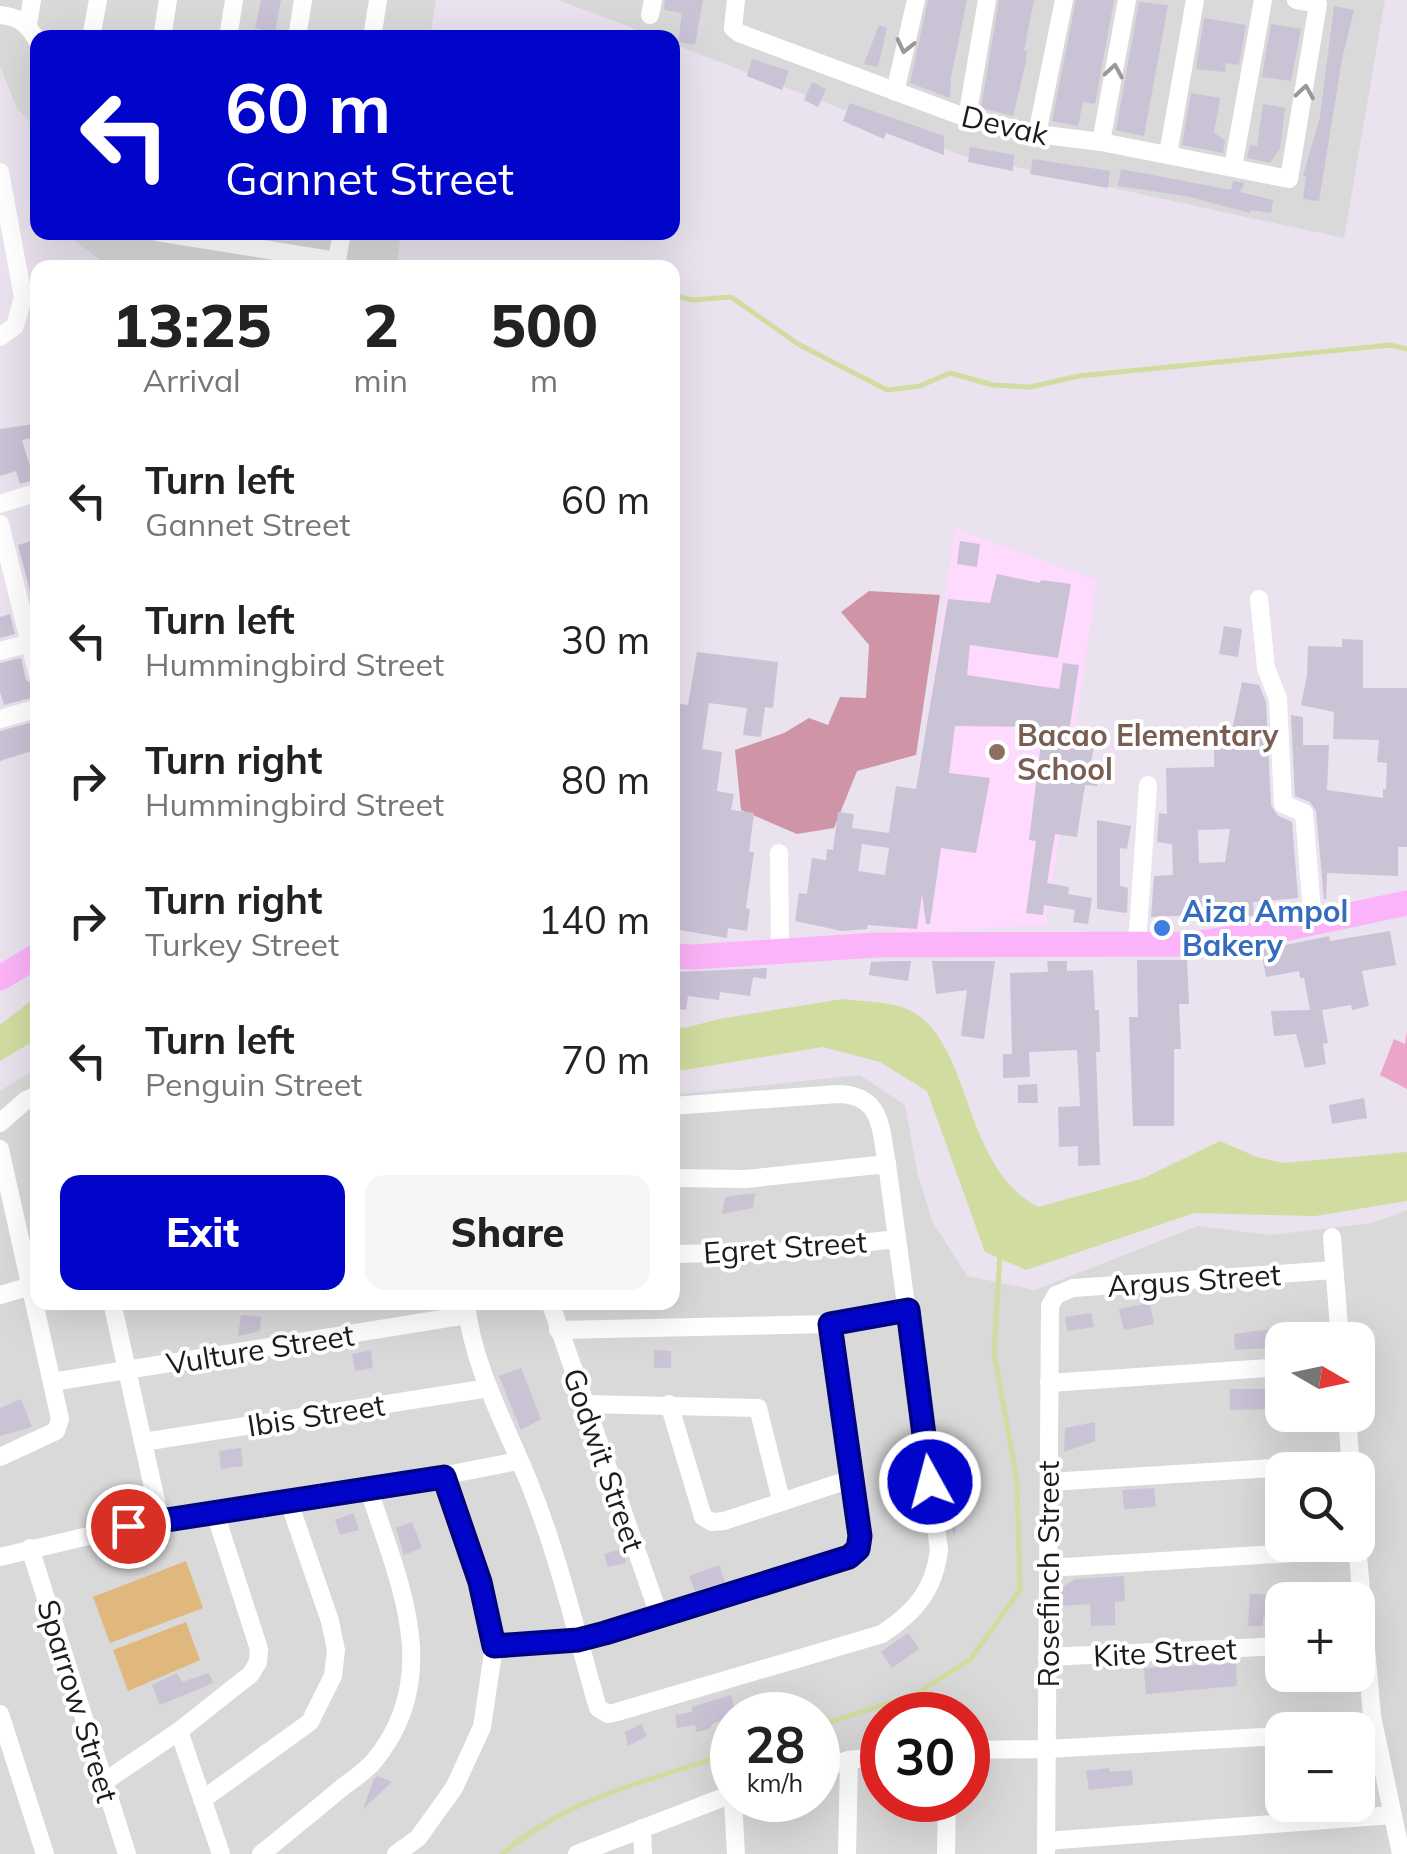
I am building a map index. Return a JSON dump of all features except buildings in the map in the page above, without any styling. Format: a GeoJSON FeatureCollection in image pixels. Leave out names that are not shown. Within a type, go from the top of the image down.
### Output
{"type":"FeatureCollection","features":[{"type":"Feature","properties":{"kind":"main road"},"geometry":{"type":"LineString","coordinates":[[680,956],[876,944],[1190,944],[1407,903]]}},
{"type":"Feature","properties":{"kind":"main road"},"geometry":{"type":"LineString","coordinates":[[0,978],[30,959]]}},
{"type":"Feature","properties":{"kind":"street"},"geometry":{"type":"LineString","coordinates":[[28,24],[32,0]]}},
{"type":"Feature","properties":{"kind":"street"},"geometry":{"type":"LineString","coordinates":[[92,30],[98,0]]}},
{"type":"Feature","properties":{"kind":"street"},"geometry":{"type":"LineString","coordinates":[[163,30],[168,0]]}},
{"type":"Feature","properties":{"kind":"street"},"geometry":{"type":"LineString","coordinates":[[229,30],[234,0]]}},
{"type":"Feature","properties":{"kind":"street"},"geometry":{"type":"LineString","coordinates":[[299,30],[303,0]]}},
{"type":"Feature","properties":{"kind":"street"},"geometry":{"type":"LineString","coordinates":[[373,30],[378,0]]}},
{"type":"Feature","properties":{"kind":"street","name":"Devak"},"geometry":{"type":"LineString","coordinates":[[736,0],[732,28],[967,118],[1289,179],[1318,4],[1296,0]]}},
{"type":"Feature","properties":{"kind":"street"},"geometry":{"type":"LineString","coordinates":[[895,92],[916,0]]}},
{"type":"Feature","properties":{"kind":"street"},"geometry":{"type":"LineString","coordinates":[[967,118],[987,0]]}},
{"type":"Feature","properties":{"kind":"street"},"geometry":{"type":"LineString","coordinates":[[1036,134],[1064,0]]}},
{"type":"Feature","properties":{"kind":"street"},"geometry":{"type":"LineString","coordinates":[[1101,142],[1127,0]]}},
{"type":"Feature","properties":{"kind":"street"},"geometry":{"type":"LineString","coordinates":[[1168,154],[1195,0]]}},
{"type":"Feature","properties":{"kind":"street"},"geometry":{"type":"LineString","coordinates":[[1233,167],[1263,0]]}},
{"type":"Feature","properties":{"kind":"street"},"geometry":{"type":"LineString","coordinates":[[0,15],[12,16],[31,30]]}},
{"type":"Feature","properties":{"kind":"street"},"geometry":{"type":"LineString","coordinates":[[0,172],[23,297],[15,326],[0,337]]}},
{"type":"Feature","properties":{"kind":"street"},"geometry":{"type":"LineString","coordinates":[[268,241],[334,260]]}},
{"type":"Feature","properties":{"kind":"street"},"geometry":{"type":"LineString","coordinates":[[0,504],[30,495]]}},
{"type":"Feature","properties":{"kind":"street"},"geometry":{"type":"LineString","coordinates":[[0,524],[6,579],[30,630]]}},
{"type":"Feature","properties":{"kind":"street"},"geometry":{"type":"LineString","coordinates":[[1259,599],[1266,668],[1278,699],[1283,804],[1304,812],[1313,923]]}},
{"type":"Feature","properties":{"kind":"street"},"geometry":{"type":"LineString","coordinates":[[0,651],[30,633]]}},
{"type":"Feature","properties":{"kind":"street"},"geometry":{"type":"LineString","coordinates":[[0,719],[30,710]]}},
{"type":"Feature","properties":{"kind":"street"},"geometry":{"type":"LineString","coordinates":[[1136,944],[1148,785]]}},
{"type":"Feature","properties":{"kind":"street"},"geometry":{"type":"LineString","coordinates":[[778,853],[780,951]]}},
{"type":"Feature","properties":{"kind":"street"},"geometry":{"type":"LineString","coordinates":[[467,1310],[489,1388],[536,1501],[598,1708],[608,1714],[882,1634],[904,1619],[936,1577],[939,1550],[878,1119],[864,1097],[838,1094],[680,1105]]}},
{"type":"Feature","properties":{"kind":"street"},"geometry":{"type":"LineString","coordinates":[[0,1124],[30,1098]]}},
{"type":"Feature","properties":{"kind":"street"},"geometry":{"type":"LineString","coordinates":[[0,1149],[6,1207],[30,1286],[0,1295]]}},
{"type":"Feature","properties":{"kind":"street"},"geometry":{"type":"LineString","coordinates":[[680,1178],[746,1179],[887,1164]]}},
{"type":"Feature","properties":{"kind":"street"},"geometry":{"type":"LineString","coordinates":[[1332,1237],[1338,1322]]}},
{"type":"Feature","properties":{"kind":"street","name":"Egret Street"},"geometry":{"type":"LineString","coordinates":[[680,1254],[778,1252],[896,1239]]}},
{"type":"Feature","properties":{"kind":"street","name":"Argus Street"},"geometry":{"type":"LineString","coordinates":[[1056,1295],[1073,1288],[1334,1270]]}},
{"type":"Feature","properties":{"kind":"street","name":"Rosefinch Street"},"geometry":{"type":"LineString","coordinates":[[1046,1848],[1048,1318],[1056,1295]]}},
{"type":"Feature","properties":{"kind":"street"},"geometry":{"type":"LineString","coordinates":[[0,1457],[48,1436],[59,1425],[36,1310]]}},
{"type":"Feature","properties":{"kind":"street"},"geometry":{"type":"LineString","coordinates":[[114,1310],[160,1518]]}},
{"type":"Feature","properties":{"kind":"street","name":"Vulture Street"},"geometry":{"type":"LineString","coordinates":[[52,1382],[461,1310]]}},
{"type":"Feature","properties":{"kind":"street","name":"Godwit Street"},"geometry":{"type":"LineString","coordinates":[[552,1310],[660,1618]]}},
{"type":"Feature","properties":{"kind":"street"},"geometry":{"type":"LineString","coordinates":[[558,1330],[830,1324],[908,1310]]}},
{"type":"Feature","properties":{"kind":"street"},"geometry":{"type":"LineString","coordinates":[[494,1646],[578,1640],[849,1557],[858,1549],[854,1478],[830,1324]]}},
{"type":"Feature","properties":{"kind":"street"},"geometry":{"type":"LineString","coordinates":[[1049,1383],[1265,1368]]}},
{"type":"Feature","properties":{"kind":"street","name":"Ibis Street"},"geometry":{"type":"LineString","coordinates":[[144,1442],[489,1388]]}},
{"type":"Feature","properties":{"kind":"street"},"geometry":{"type":"LineString","coordinates":[[584,1404],[758,1408],[781,1500]]}},
{"type":"Feature","properties":{"kind":"street"},"geometry":{"type":"LineString","coordinates":[[670,1404],[703,1518],[712,1522],[854,1478]]}},
{"type":"Feature","properties":{"kind":"street"},"geometry":{"type":"LineString","coordinates":[[0,1557],[160,1518],[369,1490],[518,1462]]}},
{"type":"Feature","properties":{"kind":"street"},"geometry":{"type":"LineString","coordinates":[[1048,1482],[1265,1471]]}},
{"type":"Feature","properties":{"kind":"street"},"geometry":{"type":"LineString","coordinates":[[396,1854],[418,1838],[454,1788],[482,1728],[494,1646],[480,1582],[444,1477]]}},
{"type":"Feature","properties":{"kind":"street"},"geometry":{"type":"LineString","coordinates":[[261,1854],[373,1762],[396,1727],[408,1690],[413,1661],[410,1618],[369,1490]]}},
{"type":"Feature","properties":{"kind":"street"},"geometry":{"type":"LineString","coordinates":[[202,1800],[310,1722],[333,1676],[336,1650],[330,1621],[289,1502]]}},
{"type":"Feature","properties":{"kind":"street"},"geometry":{"type":"LineString","coordinates":[[104,1782],[178,1731],[251,1674],[258,1662],[259,1649],[215,1513]]}},
{"type":"Feature","properties":{"kind":"street","name":"Sparrow Street"},"geometry":{"type":"LineString","coordinates":[[30,1548],[127,1854]]}},
{"type":"Feature","properties":{"kind":"street"},"geometry":{"type":"LineString","coordinates":[[1048,1568],[1265,1553]]}},
{"type":"Feature","properties":{"kind":"street","name":"Kite Street"},"geometry":{"type":"LineString","coordinates":[[1047,1657],[1265,1647]]}},
{"type":"Feature","properties":{"kind":"street"},"geometry":{"type":"LineString","coordinates":[[0,1714],[44,1854]]}},
{"type":"Feature","properties":{"kind":"street"},"geometry":{"type":"LineString","coordinates":[[178,1731],[220,1854]]}},
{"type":"Feature","properties":{"kind":"street"},"geometry":{"type":"LineString","coordinates":[[990,1750],[1265,1737]]}},
{"type":"Feature","properties":{"kind":"street"},"geometry":{"type":"LineString","coordinates":[[840,1763],[860,1759]]}},
{"type":"Feature","properties":{"kind":"street"},"geometry":{"type":"LineString","coordinates":[[1375,1759],[1401,1854]]}},
{"type":"Feature","properties":{"kind":"street"},"geometry":{"type":"LineString","coordinates":[[847,1854],[849,1760]]}},
{"type":"Feature","properties":{"kind":"street"},"geometry":{"type":"LineString","coordinates":[[577,1854],[710,1805]]}},
{"type":"Feature","properties":{"kind":"street"},"geometry":{"type":"LineString","coordinates":[[1046,1848],[1393,1815]]}},
{"type":"Feature","properties":{"kind":"street"},"geometry":{"type":"LineString","coordinates":[[734,1822],[736,1854]]}},
{"type":"Feature","properties":{"kind":"street"},"geometry":{"type":"LineString","coordinates":[[946,1854],[947,1822]]}},
{"type":"Feature","properties":{"kind":"street"},"geometry":{"type":"LineString","coordinates":[[642,1828],[643,1854]]}},
{"type":"Feature","properties":{"kind":"shaded area"},"geometry":{"type":"Polygon","coordinates":[[[0,0],[436,0],[431,30],[30,30],[30,122],[17,109],[0,66],[0,0]]]}},
{"type":"Feature","properties":{"kind":"shaded area"},"geometry":{"type":"Polygon","coordinates":[[[558,0],[1385,0],[1344,238],[961,155],[680,47],[680,30],[637,30],[558,0]]]}},
{"type":"Feature","properties":{"kind":"shaded area"},"geometry":{"type":"Polygon","coordinates":[[[74,240],[400,240],[397,260],[100,260],[74,240]]]}},
{"type":"Feature","properties":{"kind":"shaded area","name":"Bacao Elementary School"},"geometry":{"type":"Polygon","coordinates":[[[955,529],[1097,580],[1046,925],[896,934],[955,529]]]}},
{"type":"Feature","properties":{"kind":"shaded area"},"geometry":{"type":"Polygon","coordinates":[[[869,591],[940,595],[916,755],[857,771],[834,828],[797,834],[741,810],[735,750],[784,733],[809,718],[828,725],[840,697],[866,698],[869,645],[841,612],[869,591]]]}},
{"type":"Feature","properties":{"kind":"shaded area"},"geometry":{"type":"Polygon","coordinates":[[[842,999],[911,1011],[931,1027],[946,1050],[994,1164],[1013,1188],[1038,1207],[1144,1178],[1220,1141],[1283,1163],[1407,1152],[1407,1201],[1315,1216],[1194,1213],[1026,1270],[985,1252],[927,1091],[880,1062],[823,1047],[680,1069],[680,1028],[842,999]]]}},
{"type":"Feature","properties":{"kind":"shaded area"},"geometry":{"type":"Polygon","coordinates":[[[30,1001],[30,1043],[0,1061],[0,1025],[30,1001]]]}},
{"type":"Feature","properties":{"kind":"shaded area"},"geometry":{"type":"Polygon","coordinates":[[[1407,1031],[1407,1089],[1380,1075],[1394,1039],[1405,1044],[1407,1031]]]}},
{"type":"Feature","properties":{"kind":"shaded area"},"geometry":{"type":"Polygon","coordinates":[[[30,1072],[30,1310],[680,1310],[680,1094],[860,1075],[905,1105],[917,1171],[932,1221],[967,1276],[1035,1290],[1198,1226],[1270,1235],[1373,1223],[1407,1210],[1407,1854],[0,1854],[0,1091],[30,1072]]]}},
{"type":"Feature","properties":{"kind":"shaded area"},"geometry":{"type":"Polygon","coordinates":[[[186,1561],[203,1608],[110,1643],[93,1597],[186,1561]]]}},
{"type":"Feature","properties":{"kind":"shaded area"},"geometry":{"type":"Polygon","coordinates":[[[186,1622],[200,1660],[128,1691],[113,1650],[186,1622]]]}},
{"type":"Feature","properties":{"kind":"waterway"},"geometry":{"type":"LineString","coordinates":[[680,297],[731,297],[798,344],[887,390],[920,386],[950,373],[993,385],[1030,387],[1079,376],[1390,345],[1407,349]]}},
{"type":"Feature","properties":{"kind":"waterway"},"geometry":{"type":"LineString","coordinates":[[840,1719],[914,1695],[970,1660],[1020,1590],[1017,1482],[994,1351],[1000,1254]]}},
{"type":"Feature","properties":{"kind":"waterway"},"geometry":{"type":"LineString","coordinates":[[502,1854],[583,1804],[710,1760]]}},
{"type":"Feature","properties":{"kind":"place","name":"Bacao Elementary School"},"geometry":{"type":"Point","coordinates":[997,752]}},
{"type":"Feature","properties":{"kind":"place","name":"Aiza Ampol Bakery"},"geometry":{"type":"Point","coordinates":[1162,928]}},
{"type":"Feature","properties":{"kind":"route"},"geometry":{"type":"LineString","coordinates":[[128,1526],[160,1518],[444,1477],[480,1582],[494,1646],[578,1640],[660,1618],[849,1557],[858,1549],[854,1478],[830,1324],[908,1310],[930,1482]]}}]}
